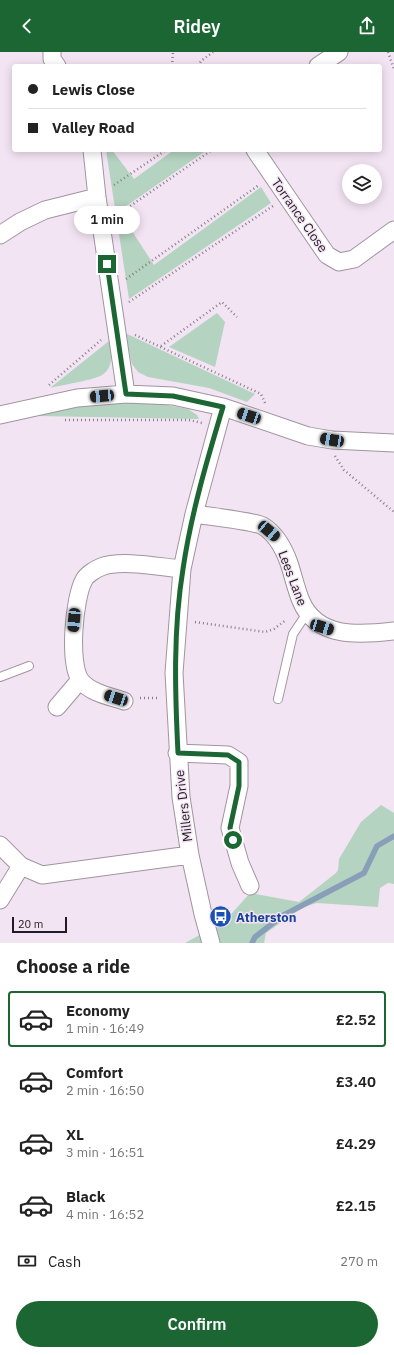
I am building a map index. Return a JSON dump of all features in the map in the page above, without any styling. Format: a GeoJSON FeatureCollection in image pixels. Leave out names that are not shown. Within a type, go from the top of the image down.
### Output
{"type":"FeatureCollection","features":[{"type":"Feature","properties":{"kind":"street"},"geometry":{"type":"LineString","coordinates":[[52,52],[52,59],[56,64]]}},
{"type":"Feature","properties":{"kind":"street"},"geometry":{"type":"LineString","coordinates":[[321,64],[339,52]]}},
{"type":"Feature","properties":{"kind":"street"},"geometry":{"type":"LineString","coordinates":[[92,152],[101,226],[126,394]]}},
{"type":"Feature","properties":{"kind":"street","name":"Torrance Close"},"geometry":{"type":"LineString","coordinates":[[256,152],[327,255],[339,262],[354,259],[394,230]]}},
{"type":"Feature","properties":{"kind":"street"},"geometry":{"type":"LineString","coordinates":[[0,235],[20,222],[45,210],[97,197]]}},
{"type":"Feature","properties":{"kind":"street"},"geometry":{"type":"LineString","coordinates":[[0,415],[78,398],[126,394],[173,396],[223,407],[308,436],[332,440],[394,443]]}},
{"type":"Feature","properties":{"kind":"street","name":"Millers Drive"},"geometry":{"type":"LineString","coordinates":[[211,943],[190,855],[181,797],[174,673],[182,569],[194,514],[223,407]]}},
{"type":"Feature","properties":{"kind":"street","name":"Lees Lane"},"geometry":{"type":"LineString","coordinates":[[194,514],[262,525],[276,537],[286,555],[304,607],[322,627],[344,634],[367,634],[394,631]]}},
{"type":"Feature","properties":{"kind":"street"},"geometry":{"type":"LineString","coordinates":[[120,700],[92,690],[80,680],[75,666],[73,635],[76,604],[84,579],[100,567],[117,563],[182,569]]}},
{"type":"Feature","properties":{"kind":"street"},"geometry":{"type":"LineString","coordinates":[[57,707],[80,680]]}},
{"type":"Feature","properties":{"kind":"street"},"geometry":{"type":"LineString","coordinates":[[178,753],[228,755],[239,762],[239,786],[230,828],[240,863],[250,886]]}},
{"type":"Feature","properties":{"kind":"street"},"geometry":{"type":"LineString","coordinates":[[0,845],[21,866],[42,875],[190,855]]}},
{"type":"Feature","properties":{"kind":"street"},"geometry":{"type":"LineString","coordinates":[[0,900],[21,866]]}},
{"type":"Feature","properties":{"kind":"lane"},"geometry":{"type":"LineString","coordinates":[[278,698],[293,634],[304,607]]}},
{"type":"Feature","properties":{"kind":"lane"},"geometry":{"type":"LineString","coordinates":[[0,677],[29,666]]}},
{"type":"Feature","properties":{"kind":"path"},"geometry":{"type":"LineString","coordinates":[[172,64],[174,52]]}},
{"type":"Feature","properties":{"kind":"path"},"geometry":{"type":"LineString","coordinates":[[199,64],[213,52]]}},
{"type":"Feature","properties":{"kind":"path"},"geometry":{"type":"LineString","coordinates":[[388,52],[394,69]]}},
{"type":"Feature","properties":{"kind":"path"},"geometry":{"type":"LineString","coordinates":[[97,197],[163,152]]}},
{"type":"Feature","properties":{"kind":"path"},"geometry":{"type":"LineString","coordinates":[[101,226],[209,152]]}},
{"type":"Feature","properties":{"kind":"path"},"geometry":{"type":"LineString","coordinates":[[111,290],[272,176]]}},
{"type":"Feature","properties":{"kind":"path"},"geometry":{"type":"LineString","coordinates":[[46,388],[115,320],[287,197]]}},
{"type":"Feature","properties":{"kind":"path"},"geometry":{"type":"LineString","coordinates":[[161,346],[222,302],[237,317]]}},
{"type":"Feature","properties":{"kind":"path"},"geometry":{"type":"LineString","coordinates":[[115,320],[161,346],[261,394],[274,424]]}},
{"type":"Feature","properties":{"kind":"path"},"geometry":{"type":"LineString","coordinates":[[63,420],[189,420],[218,426]]}},
{"type":"Feature","properties":{"kind":"path"},"geometry":{"type":"LineString","coordinates":[[332,440],[336,460],[344,470],[394,512]]}},
{"type":"Feature","properties":{"kind":"path"},"geometry":{"type":"LineString","coordinates":[[328,458],[336,460]]}},
{"type":"Feature","properties":{"kind":"path"},"geometry":{"type":"LineString","coordinates":[[178,619],[265,632],[274,629],[304,607]]}},
{"type":"Feature","properties":{"kind":"path"},"geometry":{"type":"LineString","coordinates":[[120,700],[175,698]]}},
{"type":"Feature","properties":{"kind":"green space"},"geometry":{"type":"Polygon","coordinates":[[[106,152],[114,152],[134,179],[171,152],[204,152],[119,211],[154,265],[261,187],[271,203],[129,299],[106,152]]]}},
{"type":"Feature","properties":{"kind":"green space"},"geometry":{"type":"Polygon","coordinates":[[[217,313],[225,322],[215,367],[169,347],[217,313]]]}},
{"type":"Feature","properties":{"kind":"green space"},"geometry":{"type":"Polygon","coordinates":[[[125,333],[255,394],[247,402],[209,388],[148,377],[138,372],[132,364],[125,333]]]}},
{"type":"Feature","properties":{"kind":"green space"},"geometry":{"type":"Polygon","coordinates":[[[109,341],[111,360],[109,368],[106,372],[98,377],[85,381],[50,388],[109,341]]]}},
{"type":"Feature","properties":{"kind":"green space"},"geometry":{"type":"Polygon","coordinates":[[[151,402],[188,409],[197,415],[199,419],[37,416],[35,413],[107,403],[151,402]]]}},
{"type":"Feature","properties":{"kind":"green space"},"geometry":{"type":"Polygon","coordinates":[[[381,805],[394,813],[394,884],[388,883],[380,888],[378,907],[317,903],[303,907],[266,933],[264,943],[185,943],[225,921],[250,893],[299,902],[336,873],[338,870],[339,859],[361,822],[381,805]]]}},
{"type":"Feature","properties":{"kind":"waterway"},"geometry":{"type":"LineString","coordinates":[[252,943],[255,937],[282,916],[364,873],[377,846],[394,836]]}},
{"type":"Feature","properties":{"kind":"place","name":"Atherston"},"geometry":{"type":"Point","coordinates":[220,917]}},
{"type":"Feature","properties":{"kind":"route"},"geometry":{"type":"LineString","coordinates":[[107,264],[126,394],[173,396],[223,407],[194,514],[182,569],[174,673],[178,753],[228,755],[239,762],[239,786],[230,828],[233,840]]}}]}
